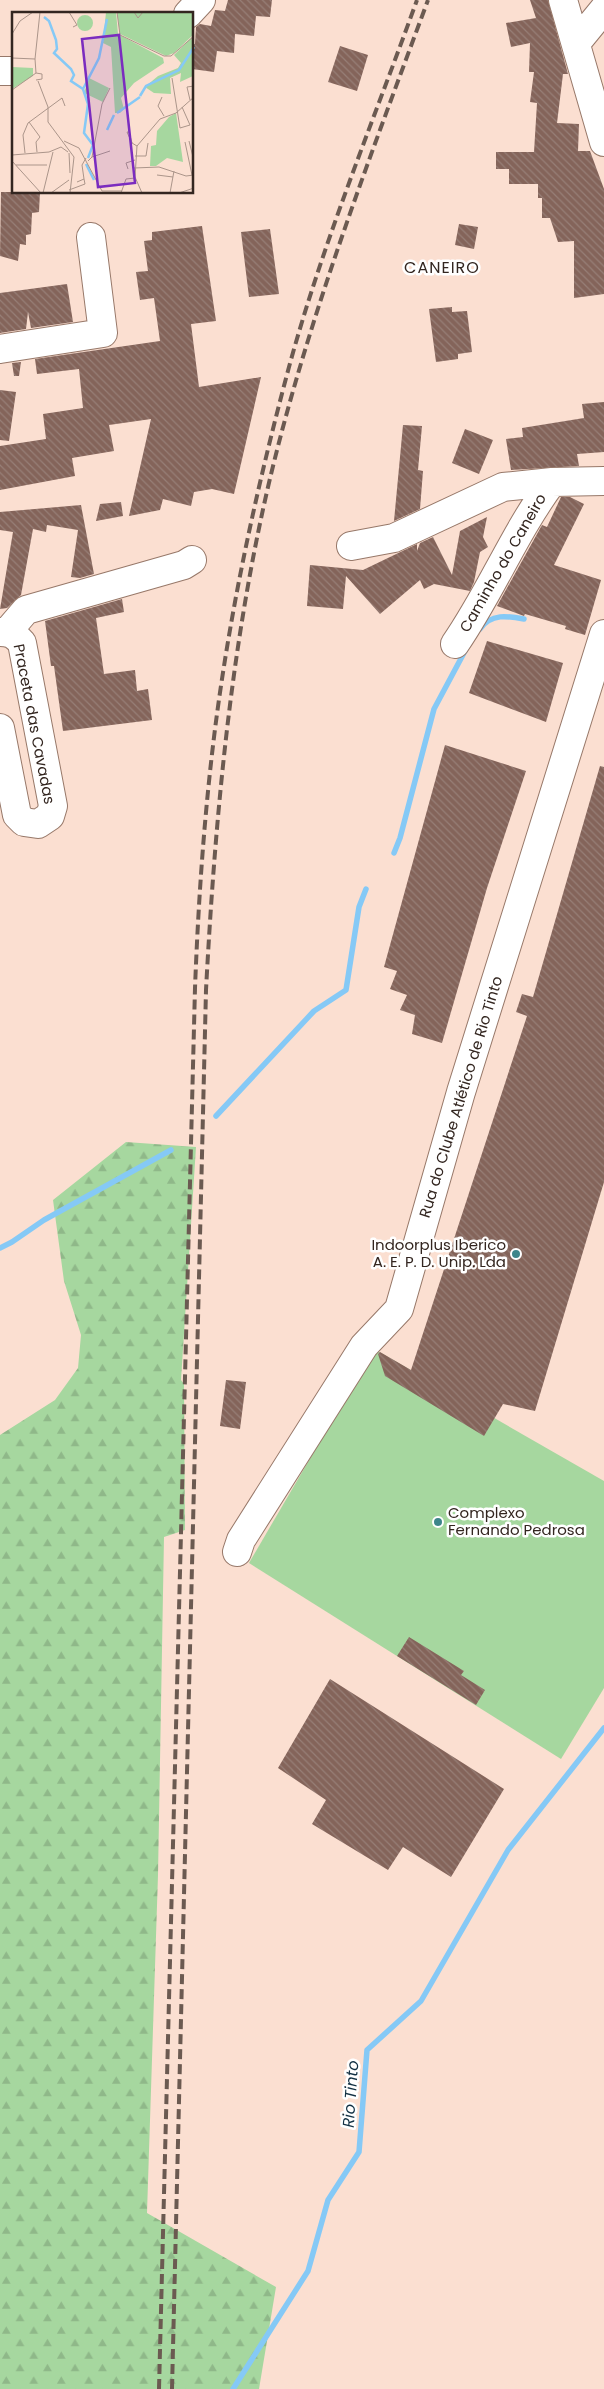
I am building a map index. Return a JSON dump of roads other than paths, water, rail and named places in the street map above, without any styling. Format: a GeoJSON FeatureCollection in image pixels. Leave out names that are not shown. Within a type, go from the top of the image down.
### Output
{"type":"FeatureCollection","features":[{"type":"Feature","properties":{"kind":"street"},"geometry":{"type":"LineString","coordinates":[[190,12],[202,0]]}},
{"type":"Feature","properties":{"kind":"street"},"geometry":{"type":"LineString","coordinates":[[563,0],[577,42],[604,142]]}},
{"type":"Feature","properties":{"kind":"street"},"geometry":{"type":"LineString","coordinates":[[577,42],[604,9]]}},
{"type":"Feature","properties":{"kind":"street"},"geometry":{"type":"LineString","coordinates":[[0,349],[103,333],[91,237]]}},
{"type":"Feature","properties":{"kind":"street"},"geometry":{"type":"LineString","coordinates":[[351,546],[394,538],[503,487],[552,482],[604,480]]}},
{"type":"Feature","properties":{"kind":"street","name":"Caminho do Caneiro"},"geometry":{"type":"LineString","coordinates":[[455,644],[476,613],[506,555],[536,504],[552,482]]}},
{"type":"Feature","properties":{"kind":"street","name":"Praceta das Cavadas"},"geometry":{"type":"LineString","coordinates":[[4,632],[26,610],[184,565],[192,560]]}},
{"type":"Feature","properties":{"kind":"street","name":"Praceta das Cavadas"},"geometry":{"type":"LineString","coordinates":[[0,728],[17,814],[24,822],[38,824],[50,816],[53,806],[22,643],[16,635],[4,632]]}},
{"type":"Feature","properties":{"kind":"street","name":"Rua do Clube Atlético de Rio Tinto"},"geometry":{"type":"LineString","coordinates":[[237,1552],[241,1540],[364,1346],[399,1309],[461,1092],[604,634]]}},
{"type":"Feature","properties":{"kind":"waterway"},"geometry":{"type":"LineString","coordinates":[[480,629],[489,620],[495,618],[524,619]]}},
{"type":"Feature","properties":{"kind":"waterway"},"geometry":{"type":"LineString","coordinates":[[394,853],[400,838],[434,709],[465,651]]}},
{"type":"Feature","properties":{"kind":"waterway"},"geometry":{"type":"LineString","coordinates":[[216,1116],[314,1011],[346,990],[359,907],[366,889]]}},
{"type":"Feature","properties":{"kind":"waterway"},"geometry":{"type":"LineString","coordinates":[[0,1248],[44,1220],[171,1150]]}},
{"type":"Feature","properties":{"kind":"waterway","name":"Rio Tinto"},"geometry":{"type":"LineString","coordinates":[[233,2389],[308,2271],[328,2200],[359,2152],[367,2050],[421,2001],[508,1850],[604,1728]]}},
{"type":"Feature","properties":{"kind":"railway"},"geometry":{"type":"LineString","coordinates":[[159,2389],[195,988],[201,871],[209,783],[218,705],[243,559],[289,367],[302,320],[349,182],[417,0]]}},
{"type":"Feature","properties":{"kind":"railway"},"geometry":{"type":"LineString","coordinates":[[172,2389],[206,990],[214,863],[226,737],[234,674],[255,549],[284,425],[301,363],[340,241],[428,0]]}},
{"type":"Feature","properties":{"kind":"place","name":"Indoorplus Iberico A. E. P. D. Unip. Lda"},"geometry":{"type":"Point","coordinates":[516,1254]}},
{"type":"Feature","properties":{"kind":"place","name":"Complexo Fernando Pedrosa"},"geometry":{"type":"Point","coordinates":[438,1522]}},
{"type":"Feature","properties":{"kind":"district","name":"CANEIRO"},"geometry":{"type":"Point","coordinates":[442,267]}}]}
